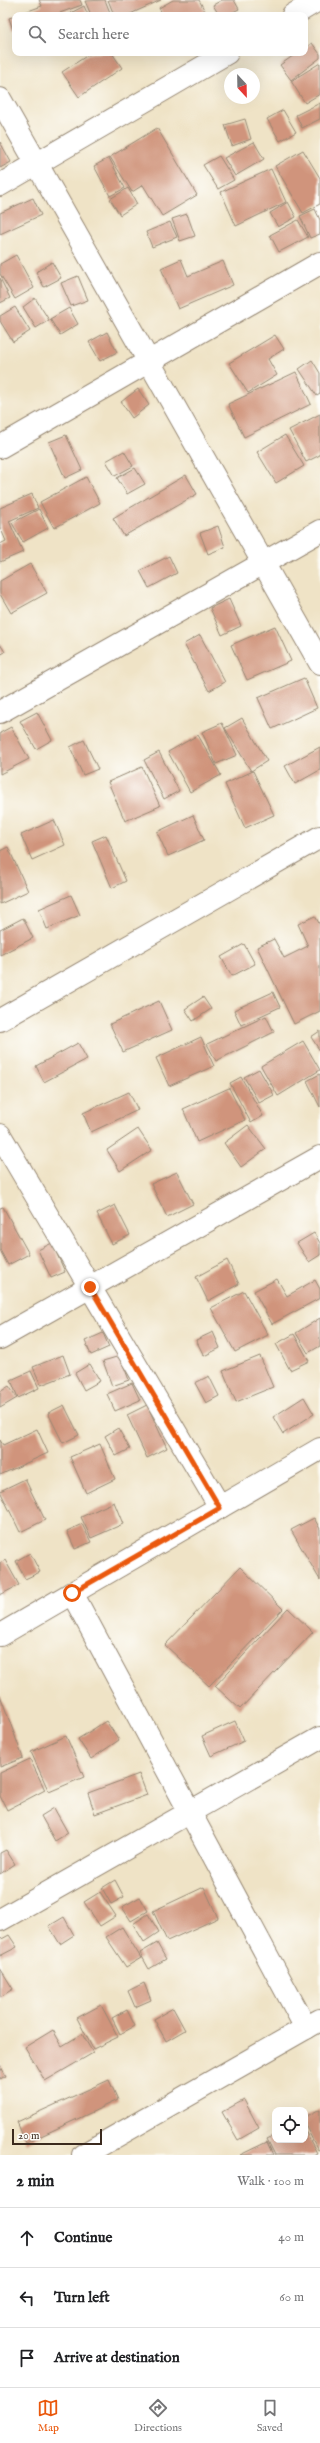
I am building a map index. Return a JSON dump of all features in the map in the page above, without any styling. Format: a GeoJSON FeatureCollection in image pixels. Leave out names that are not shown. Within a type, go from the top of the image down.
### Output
{"type":"FeatureCollection","features":[{"type":"Feature","properties":{"kind":"street"},"geometry":{"type":"LineString","coordinates":[[298,12],[318,0]]}},
{"type":"Feature","properties":{"kind":"street"},"geometry":{"type":"LineString","coordinates":[[0,185],[222,56]]}},
{"type":"Feature","properties":{"kind":"street"},"geometry":{"type":"LineString","coordinates":[[0,99],[320,664]]}},
{"type":"Feature","properties":{"kind":"street"},"geometry":{"type":"LineString","coordinates":[[0,447],[320,263]]}},
{"type":"Feature","properties":{"kind":"street"},"geometry":{"type":"LineString","coordinates":[[0,712],[320,531]]}},
{"type":"Feature","properties":{"kind":"street"},"geometry":{"type":"LineString","coordinates":[[0,1020],[320,837]]}},
{"type":"Feature","properties":{"kind":"street"},"geometry":{"type":"LineString","coordinates":[[0,1135],[220,1508]]}},
{"type":"Feature","properties":{"kind":"street"},"geometry":{"type":"LineString","coordinates":[[0,1338],[320,1157]]}},
{"type":"Feature","properties":{"kind":"street"},"geometry":{"type":"LineString","coordinates":[[0,1635],[320,1449]]}},
{"type":"Feature","properties":{"kind":"street"},"geometry":{"type":"LineString","coordinates":[[72,1593],[190,1812],[313,2024],[83,2155]]}},
{"type":"Feature","properties":{"kind":"street"},"geometry":{"type":"LineString","coordinates":[[0,1920],[320,1738]]}},
{"type":"Feature","properties":{"kind":"building"},"geometry":{"type":"Polygon","coordinates":[[[39,0],[80,0],[82,5],[62,12],[25,12],[42,6],[39,0]]]}},
{"type":"Feature","properties":{"kind":"building"},"geometry":{"type":"Polygon","coordinates":[[[105,0],[110,12],[90,12],[85,1],[105,0]]]}},
{"type":"Feature","properties":{"kind":"building"},"geometry":{"type":"Polygon","coordinates":[[[108,0],[161,0],[135,12],[113,12],[108,0]]]}},
{"type":"Feature","properties":{"kind":"building"},"geometry":{"type":"Polygon","coordinates":[[[173,0],[199,0],[205,12],[161,12],[159,8],[173,0]]]}},
{"type":"Feature","properties":{"kind":"building"},"geometry":{"type":"Polygon","coordinates":[[[222,0],[234,0],[239,9],[233,12],[217,12],[213,5],[222,0]]]}},
{"type":"Feature","properties":{"kind":"building"},"geometry":{"type":"Polygon","coordinates":[[[84,6],[87,12],[73,12],[84,6]]]}},
{"type":"Feature","properties":{"kind":"building"},"geometry":{"type":"Polygon","coordinates":[[[12,17],[12,27],[9,18],[12,17]]]}},
{"type":"Feature","properties":{"kind":"building"},"geometry":{"type":"Polygon","coordinates":[[[312,43],[320,54],[320,58],[291,80],[280,65],[293,56],[308,56],[308,46],[312,43]]]}},
{"type":"Feature","properties":{"kind":"building"},"geometry":{"type":"Polygon","coordinates":[[[86,56],[114,56],[122,68],[79,97],[62,72],[86,56]]]}},
{"type":"Feature","properties":{"kind":"building"},"geometry":{"type":"Polygon","coordinates":[[[320,63],[320,94],[305,103],[291,81],[320,63]]]}},
{"type":"Feature","properties":{"kind":"building"},"geometry":{"type":"Polygon","coordinates":[[[320,103],[320,119],[302,128],[296,115],[320,103]]]}},
{"type":"Feature","properties":{"kind":"building"},"geometry":{"type":"Polygon","coordinates":[[[283,110],[296,132],[280,141],[267,119],[283,110]]]}},
{"type":"Feature","properties":{"kind":"building"},"geometry":{"type":"Polygon","coordinates":[[[245,119],[251,139],[232,146],[225,125],[245,119]]]}},
{"type":"Feature","properties":{"kind":"building"},"geometry":{"type":"Polygon","coordinates":[[[157,128],[197,195],[162,216],[143,185],[132,192],[110,157],[157,128]]]}},
{"type":"Feature","properties":{"kind":"building"},"geometry":{"type":"Polygon","coordinates":[[[0,142],[11,162],[0,168],[0,142]]]}},
{"type":"Feature","properties":{"kind":"building"},"geometry":{"type":"Polygon","coordinates":[[[254,142],[264,159],[235,176],[224,158],[254,142]]]}},
{"type":"Feature","properties":{"kind":"building"},"geometry":{"type":"Polygon","coordinates":[[[303,150],[320,178],[320,204],[303,213],[275,166],[303,150]]]}},
{"type":"Feature","properties":{"kind":"building"},"geometry":{"type":"Polygon","coordinates":[[[219,156],[234,180],[218,189],[203,165],[219,156]]]}},
{"type":"Feature","properties":{"kind":"building"},"geometry":{"type":"Polygon","coordinates":[[[109,158],[125,188],[110,196],[94,166],[109,158]]]}},
{"type":"Feature","properties":{"kind":"building"},"geometry":{"type":"Polygon","coordinates":[[[271,169],[286,202],[236,226],[221,192],[271,169]]]}},
{"type":"Feature","properties":{"kind":"building"},"geometry":{"type":"Polygon","coordinates":[[[128,188],[137,204],[120,215],[110,199],[128,188]]]}},
{"type":"Feature","properties":{"kind":"building"},"geometry":{"type":"Polygon","coordinates":[[[33,198],[41,215],[0,234],[0,213],[33,198]]]}},
{"type":"Feature","properties":{"kind":"building"},"geometry":{"type":"Polygon","coordinates":[[[288,202],[296,217],[278,227],[270,213],[288,202]]]}},
{"type":"Feature","properties":{"kind":"building"},"geometry":{"type":"Polygon","coordinates":[[[315,209],[320,220],[320,234],[310,238],[300,216],[315,209]]]}},
{"type":"Feature","properties":{"kind":"building"},"geometry":{"type":"Polygon","coordinates":[[[187,214],[195,236],[180,241],[172,219],[187,214]]]}},
{"type":"Feature","properties":{"kind":"building"},"geometry":{"type":"Polygon","coordinates":[[[298,220],[308,237],[279,252],[270,235],[298,220]]]}},
{"type":"Feature","properties":{"kind":"building"},"geometry":{"type":"Polygon","coordinates":[[[170,222],[177,237],[152,247],[146,232],[170,222]]]}},
{"type":"Feature","properties":{"kind":"building"},"geometry":{"type":"Polygon","coordinates":[[[16,255],[34,288],[15,299],[0,274],[0,264],[16,255]]]}},
{"type":"Feature","properties":{"kind":"building"},"geometry":{"type":"Polygon","coordinates":[[[181,259],[188,276],[223,261],[233,285],[178,309],[161,268],[181,259]]]}},
{"type":"Feature","properties":{"kind":"building"},"geometry":{"type":"Polygon","coordinates":[[[52,262],[61,278],[44,287],[36,272],[52,262]]]}},
{"type":"Feature","properties":{"kind":"building"},"geometry":{"type":"Polygon","coordinates":[[[78,276],[88,300],[71,306],[61,283],[78,276]]]}},
{"type":"Feature","properties":{"kind":"building"},"geometry":{"type":"Polygon","coordinates":[[[0,278],[10,298],[0,303],[0,278]]]}},
{"type":"Feature","properties":{"kind":"building"},"geometry":{"type":"Polygon","coordinates":[[[35,298],[49,320],[36,328],[23,307],[35,298]]]}},
{"type":"Feature","properties":{"kind":"building"},"geometry":{"type":"Polygon","coordinates":[[[15,307],[30,331],[13,342],[0,321],[0,316],[15,307]]]}},
{"type":"Feature","properties":{"kind":"building"},"geometry":{"type":"Polygon","coordinates":[[[69,308],[78,324],[60,335],[50,319],[69,308]]]}},
{"type":"Feature","properties":{"kind":"building"},"geometry":{"type":"Polygon","coordinates":[[[107,332],[117,352],[100,361],[89,342],[107,332]]]}},
{"type":"Feature","properties":{"kind":"building"},"geometry":{"type":"Polygon","coordinates":[[[275,335],[284,349],[268,359],[277,375],[248,393],[229,363],[275,335]]]}},
{"type":"Feature","properties":{"kind":"building"},"geometry":{"type":"Polygon","coordinates":[[[312,360],[320,373],[320,394],[317,396],[299,369],[312,360]]]}},
{"type":"Feature","properties":{"kind":"building"},"geometry":{"type":"Polygon","coordinates":[[[296,372],[311,404],[244,437],[228,404],[296,372]]]}},
{"type":"Feature","properties":{"kind":"building"},"geometry":{"type":"Polygon","coordinates":[[[138,389],[149,405],[132,418],[121,402],[138,389]]]}},
{"type":"Feature","properties":{"kind":"building"},"geometry":{"type":"Polygon","coordinates":[[[320,414],[320,455],[306,462],[289,430],[320,414]]]}},
{"type":"Feature","properties":{"kind":"building"},"geometry":{"type":"Polygon","coordinates":[[[66,435],[82,470],[65,478],[49,442],[66,435]]]}},
{"type":"Feature","properties":{"kind":"building"},"geometry":{"type":"Polygon","coordinates":[[[285,435],[304,466],[276,483],[257,452],[285,435]]]}},
{"type":"Feature","properties":{"kind":"building"},"geometry":{"type":"Polygon","coordinates":[[[124,451],[133,466],[115,476],[106,461],[124,451]]]}},
{"type":"Feature","properties":{"kind":"building"},"geometry":{"type":"Polygon","coordinates":[[[135,468],[145,484],[127,494],[117,478],[135,468]]]}},
{"type":"Feature","properties":{"kind":"building"},"geometry":{"type":"Polygon","coordinates":[[[186,475],[197,494],[124,536],[113,518],[186,475]]]}},
{"type":"Feature","properties":{"kind":"building"},"geometry":{"type":"Polygon","coordinates":[[[86,477],[100,503],[54,528],[40,502],[86,477]]]}},
{"type":"Feature","properties":{"kind":"building"},"geometry":{"type":"Polygon","coordinates":[[[32,494],[38,508],[9,521],[23,552],[0,562],[0,544],[6,541],[0,527],[0,508],[32,494]]]}},
{"type":"Feature","properties":{"kind":"building"},"geometry":{"type":"Polygon","coordinates":[[[39,509],[48,528],[23,542],[12,523],[39,509]]]}},
{"type":"Feature","properties":{"kind":"building"},"geometry":{"type":"Polygon","coordinates":[[[218,526],[225,547],[208,554],[200,533],[218,526]]]}},
{"type":"Feature","properties":{"kind":"building"},"geometry":{"type":"Polygon","coordinates":[[[169,556],[177,573],[149,588],[140,571],[169,556]]]}},
{"type":"Feature","properties":{"kind":"building"},"geometry":{"type":"Polygon","coordinates":[[[30,564],[47,593],[11,613],[0,594],[0,581],[30,564]]]}},
{"type":"Feature","properties":{"kind":"building"},"geometry":{"type":"Polygon","coordinates":[[[229,599],[241,626],[222,635],[210,608],[229,599]]]}},
{"type":"Feature","properties":{"kind":"building"},"geometry":{"type":"Polygon","coordinates":[[[275,626],[291,661],[247,680],[231,645],[275,626]]]}},
{"type":"Feature","properties":{"kind":"building"},"geometry":{"type":"Polygon","coordinates":[[[200,635],[225,682],[209,691],[184,644],[200,635]]]}},
{"type":"Feature","properties":{"kind":"building"},"geometry":{"type":"Polygon","coordinates":[[[0,644],[5,652],[0,655],[0,644]]]}},
{"type":"Feature","properties":{"kind":"building"},"geometry":{"type":"Polygon","coordinates":[[[304,678],[317,708],[272,729],[258,698],[304,678]]]}},
{"type":"Feature","properties":{"kind":"building"},"geometry":{"type":"Polygon","coordinates":[[[37,712],[52,740],[36,749],[20,721],[37,712]]]}},
{"type":"Feature","properties":{"kind":"building"},"geometry":{"type":"Polygon","coordinates":[[[242,718],[267,761],[251,771],[225,728],[242,718]]]}},
{"type":"Feature","properties":{"kind":"building"},"geometry":{"type":"Polygon","coordinates":[[[222,723],[237,755],[216,764],[202,732],[222,723]]]}},
{"type":"Feature","properties":{"kind":"building"},"geometry":{"type":"Polygon","coordinates":[[[11,727],[29,759],[0,774],[0,733],[11,727]]]}},
{"type":"Feature","properties":{"kind":"building"},"geometry":{"type":"Polygon","coordinates":[[[198,735],[221,775],[190,792],[168,752],[198,735]]]}},
{"type":"Feature","properties":{"kind":"building"},"geometry":{"type":"Polygon","coordinates":[[[84,740],[98,769],[83,775],[70,747],[84,740]]]}},
{"type":"Feature","properties":{"kind":"building"},"geometry":{"type":"Polygon","coordinates":[[[320,747],[320,770],[295,784],[285,766],[320,747]]]}},
{"type":"Feature","properties":{"kind":"building"},"geometry":{"type":"Polygon","coordinates":[[[159,752],[179,791],[164,799],[144,760],[159,752]]]}},
{"type":"Feature","properties":{"kind":"building"},"geometry":{"type":"Polygon","coordinates":[[[142,767],[160,806],[125,821],[108,782],[142,767]]]}},
{"type":"Feature","properties":{"kind":"building"},"geometry":{"type":"Polygon","coordinates":[[[253,771],[274,815],[245,828],[225,784],[253,771]]]}},
{"type":"Feature","properties":{"kind":"building"},"geometry":{"type":"Polygon","coordinates":[[[193,815],[204,840],[168,856],[157,832],[193,815]]]}},
{"type":"Feature","properties":{"kind":"building"},"geometry":{"type":"Polygon","coordinates":[[[54,820],[65,845],[32,860],[21,835],[54,820]]]}},
{"type":"Feature","properties":{"kind":"building"},"geometry":{"type":"Polygon","coordinates":[[[106,835],[126,881],[112,888],[92,841],[106,835]]]}},
{"type":"Feature","properties":{"kind":"building"},"geometry":{"type":"Polygon","coordinates":[[[8,847],[28,891],[0,904],[0,851],[8,847]]]}},
{"type":"Feature","properties":{"kind":"building"},"geometry":{"type":"Polygon","coordinates":[[[71,895],[80,915],[47,929],[39,909],[71,895]]]}},
{"type":"Feature","properties":{"kind":"building"},"geometry":{"type":"Polygon","coordinates":[[[315,916],[320,925],[320,1011],[294,1024],[257,947],[274,939],[284,958],[308,946],[298,924],[315,916]]]}},
{"type":"Feature","properties":{"kind":"building"},"geometry":{"type":"Polygon","coordinates":[[[23,918],[33,938],[0,955],[0,930],[23,918]]]}},
{"type":"Feature","properties":{"kind":"building"},"geometry":{"type":"Polygon","coordinates":[[[244,944],[255,964],[232,976],[221,957],[244,944]]]}},
{"type":"Feature","properties":{"kind":"building"},"geometry":{"type":"Polygon","coordinates":[[[273,992],[280,1007],[241,1025],[234,1010],[273,992]]]}},
{"type":"Feature","properties":{"kind":"building"},"geometry":{"type":"Polygon","coordinates":[[[203,997],[211,1009],[193,1021],[185,1009],[203,997]]]}},
{"type":"Feature","properties":{"kind":"building"},"geometry":{"type":"Polygon","coordinates":[[[159,1001],[172,1030],[123,1052],[110,1024],[159,1001]]]}},
{"type":"Feature","properties":{"kind":"building"},"geometry":{"type":"Polygon","coordinates":[[[266,1016],[274,1032],[216,1061],[207,1044],[266,1016]]]}},
{"type":"Feature","properties":{"kind":"building"},"geometry":{"type":"Polygon","coordinates":[[[320,1031],[320,1051],[311,1037],[320,1031]]]}},
{"type":"Feature","properties":{"kind":"building"},"geometry":{"type":"Polygon","coordinates":[[[201,1037],[214,1066],[169,1086],[156,1058],[201,1037]]]}},
{"type":"Feature","properties":{"kind":"building"},"geometry":{"type":"Polygon","coordinates":[[[303,1041],[320,1070],[278,1096],[261,1066],[303,1041]]]}},
{"type":"Feature","properties":{"kind":"building"},"geometry":{"type":"Polygon","coordinates":[[[78,1043],[87,1059],[44,1082],[36,1066],[78,1043]]]}},
{"type":"Feature","properties":{"kind":"building"},"geometry":{"type":"Polygon","coordinates":[[[259,1069],[274,1095],[259,1103],[244,1077],[259,1069]]]}},
{"type":"Feature","properties":{"kind":"building"},"geometry":{"type":"Polygon","coordinates":[[[320,1074],[320,1107],[307,1081],[320,1074]]]}},
{"type":"Feature","properties":{"kind":"building"},"geometry":{"type":"Polygon","coordinates":[[[241,1077],[263,1116],[251,1123],[230,1083],[241,1077]]]}},
{"type":"Feature","properties":{"kind":"building"},"geometry":{"type":"Polygon","coordinates":[[[229,1088],[245,1120],[197,1142],[183,1109],[229,1088]]]}},
{"type":"Feature","properties":{"kind":"building"},"geometry":{"type":"Polygon","coordinates":[[[129,1092],[138,1110],[91,1132],[83,1113],[129,1092]]]}},
{"type":"Feature","properties":{"kind":"building"},"geometry":{"type":"Polygon","coordinates":[[[248,1125],[266,1149],[241,1167],[224,1143],[248,1125]]]}},
{"type":"Feature","properties":{"kind":"building"},"geometry":{"type":"Polygon","coordinates":[[[138,1129],[152,1150],[120,1171],[107,1150],[138,1129]]]}},
{"type":"Feature","properties":{"kind":"building"},"geometry":{"type":"Polygon","coordinates":[[[177,1172],[193,1204],[167,1217],[151,1184],[177,1172]]]}},
{"type":"Feature","properties":{"kind":"building"},"geometry":{"type":"Polygon","coordinates":[[[115,1205],[130,1235],[112,1244],[97,1214],[115,1205]]]}},
{"type":"Feature","properties":{"kind":"building"},"geometry":{"type":"Polygon","coordinates":[[[3,1207],[29,1254],[8,1265],[0,1250],[0,1208],[3,1207]]]}},
{"type":"Feature","properties":{"kind":"building"},"geometry":{"type":"Polygon","coordinates":[[[314,1233],[320,1243],[320,1255],[309,1262],[297,1243],[314,1233]]]}},
{"type":"Feature","properties":{"kind":"building"},"geometry":{"type":"Polygon","coordinates":[[[52,1243],[65,1272],[51,1278],[38,1250],[52,1243]]]}},
{"type":"Feature","properties":{"kind":"building"},"geometry":{"type":"Polygon","coordinates":[[[227,1260],[239,1284],[208,1301],[196,1277],[227,1260]]]}},
{"type":"Feature","properties":{"kind":"building"},"geometry":{"type":"Polygon","coordinates":[[[277,1279],[287,1296],[315,1280],[320,1289],[320,1298],[272,1324],[254,1291],[277,1279]]]}},
{"type":"Feature","properties":{"kind":"building"},"geometry":{"type":"Polygon","coordinates":[[[244,1291],[268,1335],[235,1352],[211,1308],[244,1291]]]}},
{"type":"Feature","properties":{"kind":"building"},"geometry":{"type":"Polygon","coordinates":[[[320,1318],[320,1346],[308,1353],[296,1333],[320,1318]]]}},
{"type":"Feature","properties":{"kind":"building"},"geometry":{"type":"Polygon","coordinates":[[[213,1332],[220,1348],[204,1356],[196,1340],[213,1332]]]}},
{"type":"Feature","properties":{"kind":"building"},"geometry":{"type":"Polygon","coordinates":[[[103,1333],[109,1347],[91,1355],[85,1341],[103,1333]]]}},
{"type":"Feature","properties":{"kind":"building"},"geometry":{"type":"Polygon","coordinates":[[[294,1334],[309,1361],[290,1370],[276,1344],[294,1334]]]}},
{"type":"Feature","properties":{"kind":"building"},"geometry":{"type":"Polygon","coordinates":[[[63,1355],[70,1374],[41,1385],[33,1367],[63,1355]]]}},
{"type":"Feature","properties":{"kind":"building"},"geometry":{"type":"Polygon","coordinates":[[[120,1356],[129,1380],[112,1386],[103,1361],[120,1356]]]}},
{"type":"Feature","properties":{"kind":"building"},"geometry":{"type":"Polygon","coordinates":[[[260,1356],[273,1387],[236,1402],[223,1371],[260,1356]]]}},
{"type":"Feature","properties":{"kind":"building"},"geometry":{"type":"Polygon","coordinates":[[[90,1364],[100,1381],[84,1390],[75,1373],[90,1364]]]}},
{"type":"Feature","properties":{"kind":"building"},"geometry":{"type":"Polygon","coordinates":[[[31,1371],[39,1388],[18,1398],[11,1380],[31,1371]]]}},
{"type":"Feature","properties":{"kind":"building"},"geometry":{"type":"Polygon","coordinates":[[[209,1376],[219,1396],[206,1403],[195,1383],[209,1376]]]}},
{"type":"Feature","properties":{"kind":"building"},"geometry":{"type":"Polygon","coordinates":[[[132,1383],[140,1400],[115,1411],[107,1394],[132,1383]]]}},
{"type":"Feature","properties":{"kind":"building"},"geometry":{"type":"Polygon","coordinates":[[[9,1386],[17,1398],[0,1408],[0,1392],[9,1386]]]}},
{"type":"Feature","properties":{"kind":"building"},"geometry":{"type":"Polygon","coordinates":[[[304,1397],[314,1414],[283,1434],[273,1417],[304,1397]]]}},
{"type":"Feature","properties":{"kind":"building"},"geometry":{"type":"Polygon","coordinates":[[[64,1405],[79,1435],[63,1443],[48,1413],[64,1405]]]}},
{"type":"Feature","properties":{"kind":"building"},"geometry":{"type":"Polygon","coordinates":[[[147,1405],[167,1448],[147,1458],[127,1415],[147,1405]]]}},
{"type":"Feature","properties":{"kind":"building"},"geometry":{"type":"Polygon","coordinates":[[[118,1428],[130,1449],[116,1456],[105,1436],[118,1428]]]}},
{"type":"Feature","properties":{"kind":"building"},"geometry":{"type":"Polygon","coordinates":[[[37,1429],[48,1453],[0,1475],[0,1440],[3,1445],[37,1429]]]}},
{"type":"Feature","properties":{"kind":"building"},"geometry":{"type":"Polygon","coordinates":[[[100,1444],[115,1479],[86,1493],[70,1457],[100,1444]]]}},
{"type":"Feature","properties":{"kind":"building"},"geometry":{"type":"Polygon","coordinates":[[[25,1479],[45,1520],[20,1532],[0,1491],[25,1479]]]}},
{"type":"Feature","properties":{"kind":"building"},"geometry":{"type":"Polygon","coordinates":[[[114,1502],[123,1524],[91,1538],[81,1517],[114,1502]]]}},
{"type":"Feature","properties":{"kind":"building"},"geometry":{"type":"Polygon","coordinates":[[[314,1518],[320,1529],[320,1580],[291,1530],[314,1518]]]}},
{"type":"Feature","properties":{"kind":"building"},"geometry":{"type":"Polygon","coordinates":[[[82,1524],[91,1542],[75,1549],[67,1531],[82,1524]]]}},
{"type":"Feature","properties":{"kind":"building"},"geometry":{"type":"Polygon","coordinates":[[[30,1553],[40,1572],[25,1579],[16,1561],[30,1553]]]}},
{"type":"Feature","properties":{"kind":"building"},"geometry":{"type":"Polygon","coordinates":[[[5,1560],[19,1585],[0,1595],[0,1563],[5,1560]]]}},
{"type":"Feature","properties":{"kind":"building"},"geometry":{"type":"Polygon","coordinates":[[[240,1567],[283,1609],[209,1686],[165,1645],[240,1567]]]}},
{"type":"Feature","properties":{"kind":"building"},"geometry":{"type":"Polygon","coordinates":[[[288,1608],[313,1632],[240,1709],[215,1686],[288,1608]]]}},
{"type":"Feature","properties":{"kind":"building"},"geometry":{"type":"Polygon","coordinates":[[[0,1695],[23,1758],[0,1767],[0,1695]]]}},
{"type":"Feature","properties":{"kind":"building"},"geometry":{"type":"Polygon","coordinates":[[[106,1721],[119,1740],[91,1759],[78,1739],[106,1721]]]}},
{"type":"Feature","properties":{"kind":"building"},"geometry":{"type":"Polygon","coordinates":[[[235,1721],[244,1741],[211,1756],[202,1736],[235,1721]]]}},
{"type":"Feature","properties":{"kind":"building"},"geometry":{"type":"Polygon","coordinates":[[[66,1736],[84,1777],[49,1792],[31,1752],[66,1736]]]}},
{"type":"Feature","properties":{"kind":"building"},"geometry":{"type":"Polygon","coordinates":[[[30,1759],[45,1790],[7,1810],[0,1796],[0,1773],[30,1759]]]}},
{"type":"Feature","properties":{"kind":"building"},"geometry":{"type":"Polygon","coordinates":[[[139,1774],[147,1795],[95,1814],[88,1793],[139,1774]]]}},
{"type":"Feature","properties":{"kind":"building"},"geometry":{"type":"Polygon","coordinates":[[[54,1808],[68,1833],[55,1841],[41,1816],[54,1808]]]}},
{"type":"Feature","properties":{"kind":"building"},"geometry":{"type":"Polygon","coordinates":[[[6,1850],[15,1864],[0,1874],[0,1853],[6,1850]]]}},
{"type":"Feature","properties":{"kind":"building"},"geometry":{"type":"Polygon","coordinates":[[[115,1880],[124,1897],[111,1904],[102,1888],[115,1880]]]}},
{"type":"Feature","properties":{"kind":"building"},"geometry":{"type":"Polygon","coordinates":[[[204,1887],[218,1918],[167,1941],[153,1911],[204,1887]]]}},
{"type":"Feature","properties":{"kind":"building"},"geometry":{"type":"Polygon","coordinates":[[[100,1892],[116,1916],[100,1926],[84,1902],[100,1892]]]}},
{"type":"Feature","properties":{"kind":"building"},"geometry":{"type":"Polygon","coordinates":[[[140,1897],[148,1911],[131,1921],[122,1907],[140,1897]]]}},
{"type":"Feature","properties":{"kind":"building"},"geometry":{"type":"Polygon","coordinates":[[[148,1914],[159,1932],[144,1942],[133,1924],[148,1914]]]}},
{"type":"Feature","properties":{"kind":"building"},"geometry":{"type":"Polygon","coordinates":[[[64,1917],[74,1935],[60,1944],[49,1926],[64,1917]]]}},
{"type":"Feature","properties":{"kind":"building"},"geometry":{"type":"Polygon","coordinates":[[[122,1927],[141,1958],[126,1967],[106,1937],[122,1927]]]}},
{"type":"Feature","properties":{"kind":"building"},"geometry":{"type":"Polygon","coordinates":[[[9,1935],[17,1947],[0,1956],[0,1940],[9,1935]]]}},
{"type":"Feature","properties":{"kind":"building"},"geometry":{"type":"Polygon","coordinates":[[[157,1943],[166,1959],[149,1969],[140,1953],[157,1943]]]}},
{"type":"Feature","properties":{"kind":"building"},"geometry":{"type":"Polygon","coordinates":[[[0,1968],[13,1989],[0,1997],[0,1968]]]}},
{"type":"Feature","properties":{"kind":"building"},"geometry":{"type":"Polygon","coordinates":[[[144,1983],[151,2000],[135,2007],[128,1991],[144,1983]]]}},
{"type":"Feature","properties":{"kind":"building"},"geometry":{"type":"Polygon","coordinates":[[[101,2005],[118,2037],[93,2049],[77,2018],[101,2005]]]}},
{"type":"Feature","properties":{"kind":"building"},"geometry":{"type":"Polygon","coordinates":[[[173,2008],[185,2030],[166,2041],[154,2019],[173,2008]]]}},
{"type":"Feature","properties":{"kind":"building"},"geometry":{"type":"Polygon","coordinates":[[[127,2010],[135,2026],[120,2034],[112,2018],[127,2010]]]}},
{"type":"Feature","properties":{"kind":"building"},"geometry":{"type":"Polygon","coordinates":[[[53,2030],[62,2046],[82,2034],[93,2053],[45,2081],[25,2047],[53,2030]]]}},
{"type":"Feature","properties":{"kind":"building"},"geometry":{"type":"Polygon","coordinates":[[[0,2065],[6,2076],[0,2079],[0,2065]]]}},
{"type":"Feature","properties":{"kind":"building"},"geometry":{"type":"Polygon","coordinates":[[[109,2080],[118,2100],[26,2143],[17,2122],[109,2080]]]}},
{"type":"Feature","properties":{"kind":"building"},"geometry":{"type":"Polygon","coordinates":[[[244,2100],[259,2128],[238,2140],[222,2112],[244,2100]]]}},
{"type":"Feature","properties":{"kind":"building"},"geometry":{"type":"Polygon","coordinates":[[[320,2109],[320,2149],[318,2150],[308,2131],[308,2115],[320,2109]]]}},
{"type":"Feature","properties":{"kind":"building"},"geometry":{"type":"Polygon","coordinates":[[[272,2136],[272,2143],[308,2143],[308,2136],[317,2153],[313,2155],[275,2155],[267,2139],[272,2136]]]}},
{"type":"Feature","properties":{"kind":"building"},"geometry":{"type":"Polygon","coordinates":[[[267,2142],[273,2155],[240,2155],[267,2142]]]}},
{"type":"Feature","properties":{"kind":"route"},"geometry":{"type":"LineString","coordinates":[[72,1593],[220,1508],[90,1287]]}}]}
